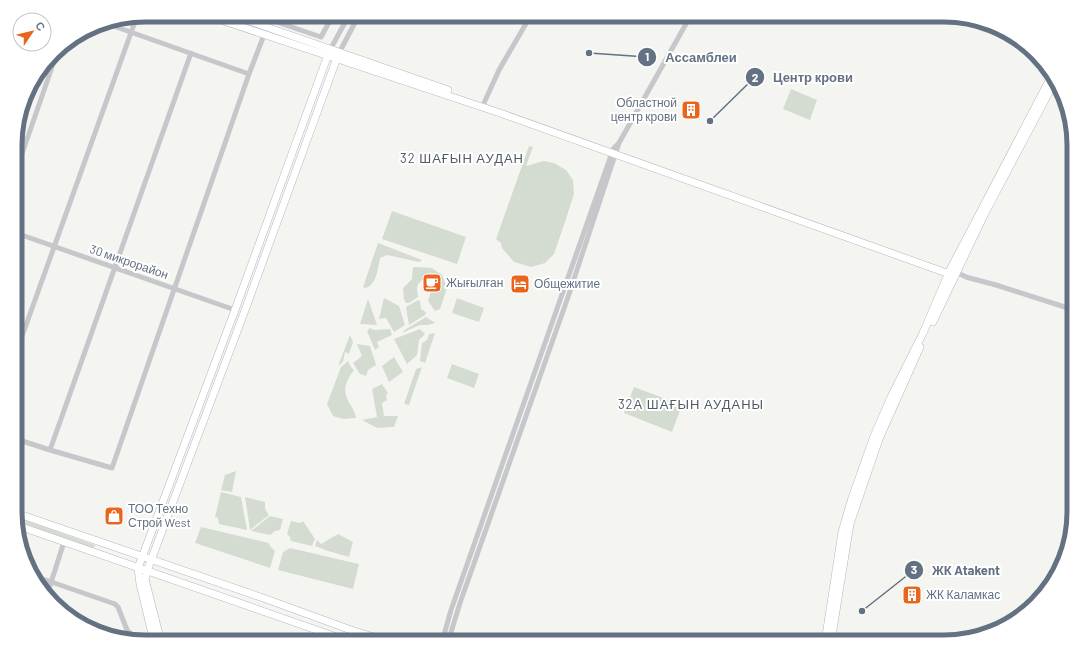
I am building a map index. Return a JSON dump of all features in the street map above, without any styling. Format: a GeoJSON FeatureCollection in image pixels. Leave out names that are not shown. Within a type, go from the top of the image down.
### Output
{"type":"FeatureCollection","features":[{"type":"Feature","properties":{"kind":"main road"},"geometry":{"type":"LineString","coordinates":[[226,22],[264,35],[329,53],[766,205],[953,273]]}},
{"type":"Feature","properties":{"kind":"main road"},"geometry":{"type":"LineString","coordinates":[[252,22],[300,39],[329,53]]}},
{"type":"Feature","properties":{"kind":"main road"},"geometry":{"type":"LineString","coordinates":[[152,635],[140,584],[138,568],[141,556],[235,310],[329,53]]}},
{"type":"Feature","properties":{"kind":"main road"},"geometry":{"type":"LineString","coordinates":[[337,56],[484,103],[615,152]]}},
{"type":"Feature","properties":{"kind":"main road"},"geometry":{"type":"LineString","coordinates":[[159,635],[145,578],[147,571],[244,313],[337,56]]}},
{"type":"Feature","properties":{"kind":"main road"},"geometry":{"type":"LineString","coordinates":[[826,635],[842,532],[852,498],[878,427],[891,397],[1049,80]]}},
{"type":"Feature","properties":{"kind":"main road"},"geometry":{"type":"LineString","coordinates":[[832,635],[844,551],[850,524],[879,439],[953,273],[1052,86]]}},
{"type":"Feature","properties":{"kind":"main road"},"geometry":{"type":"LineString","coordinates":[[22,515],[367,635]]}},
{"type":"Feature","properties":{"kind":"main road"},"geometry":{"type":"LineString","coordinates":[[23,527],[331,635]]}},
{"type":"Feature","properties":{"kind":"main road"},"geometry":{"type":"LineString","coordinates":[[97,554],[101,543]]}},
{"type":"Feature","properties":{"kind":"street"},"geometry":{"type":"LineString","coordinates":[[276,22],[321,37],[329,22]]}},
{"type":"Feature","properties":{"kind":"street"},"geometry":{"type":"LineString","coordinates":[[329,53],[345,22]]}},
{"type":"Feature","properties":{"kind":"street"},"geometry":{"type":"LineString","coordinates":[[337,56],[355,22]]}},
{"type":"Feature","properties":{"kind":"street"},"geometry":{"type":"LineString","coordinates":[[484,103],[499,70],[526,22]]}},
{"type":"Feature","properties":{"kind":"street"},"geometry":{"type":"LineString","coordinates":[[444,635],[454,602],[615,152],[687,22]]}},
{"type":"Feature","properties":{"kind":"street"},"geometry":{"type":"LineString","coordinates":[[22,337],[135,23]]}},
{"type":"Feature","properties":{"kind":"street"},"geometry":{"type":"LineString","coordinates":[[113,26],[249,74]]}},
{"type":"Feature","properties":{"kind":"street"},"geometry":{"type":"LineString","coordinates":[[300,39],[302,31]]}},
{"type":"Feature","properties":{"kind":"street"},"geometry":{"type":"LineString","coordinates":[[22,441],[112,468],[249,74],[264,35]]}},
{"type":"Feature","properties":{"kind":"street"},"geometry":{"type":"LineString","coordinates":[[50,450],[191,53]]}},
{"type":"Feature","properties":{"kind":"street"},"geometry":{"type":"LineString","coordinates":[[22,154],[54,62]]}},
{"type":"Feature","properties":{"kind":"street"},"geometry":{"type":"LineString","coordinates":[[450,635],[460,603],[567,300],[615,152]]}},
{"type":"Feature","properties":{"kind":"street","name":"30 микрорайон"},"geometry":{"type":"LineString","coordinates":[[22,235],[235,310]]}},
{"type":"Feature","properties":{"kind":"street"},"geometry":{"type":"LineString","coordinates":[[953,273],[1067,308]]}},
{"type":"Feature","properties":{"kind":"street"},"geometry":{"type":"LineString","coordinates":[[49,589],[64,542]]}},
{"type":"Feature","properties":{"kind":"street"},"geometry":{"type":"LineString","coordinates":[[42,579],[115,604],[118,607],[128,630],[132,634]]}},
{"type":"Feature","properties":{"kind":"shaded area"},"geometry":{"type":"Polygon","coordinates":[[[791,89],[817,100],[810,120],[783,109],[791,89]]]}},
{"type":"Feature","properties":{"kind":"shaded area"},"geometry":{"type":"Polygon","coordinates":[[[529,146],[533,147],[526,166],[544,161],[554,163],[566,170],[573,180],[574,194],[554,254],[545,263],[531,267],[514,262],[502,248],[501,243],[496,239],[529,146]]]}},
{"type":"Feature","properties":{"kind":"shaded area"},"geometry":{"type":"Polygon","coordinates":[[[392,211],[466,237],[457,264],[382,239],[392,211]]]}},
{"type":"Feature","properties":{"kind":"shaded area"},"geometry":{"type":"Polygon","coordinates":[[[378,243],[422,260],[419,262],[387,255],[380,258],[378,271],[373,283],[366,288],[363,287],[378,243]]]}},
{"type":"Feature","properties":{"kind":"shaded area"},"geometry":{"type":"Polygon","coordinates":[[[413,267],[432,268],[442,275],[447,288],[440,309],[435,311],[428,301],[433,285],[422,280],[418,284],[418,297],[409,303],[406,303],[403,288],[412,279],[413,267]]]}},
{"type":"Feature","properties":{"kind":"shaded area"},"geometry":{"type":"Polygon","coordinates":[[[384,298],[399,306],[405,325],[394,332],[386,318],[379,319],[384,298]]]}},
{"type":"Feature","properties":{"kind":"shaded area"},"geometry":{"type":"Polygon","coordinates":[[[457,298],[484,308],[479,322],[452,313],[457,298]]]}},
{"type":"Feature","properties":{"kind":"shaded area"},"geometry":{"type":"Polygon","coordinates":[[[368,299],[377,325],[360,324],[368,299]]]}},
{"type":"Feature","properties":{"kind":"shaded area"},"geometry":{"type":"Polygon","coordinates":[[[418,300],[420,301],[421,309],[426,312],[425,315],[409,325],[406,307],[418,300]]]}},
{"type":"Feature","properties":{"kind":"shaded area"},"geometry":{"type":"Polygon","coordinates":[[[426,317],[435,323],[420,325],[404,332],[403,331],[426,317]]]}},
{"type":"Feature","properties":{"kind":"shaded area"},"geometry":{"type":"Polygon","coordinates":[[[370,328],[374,330],[390,329],[392,335],[377,342],[379,347],[375,350],[367,331],[370,328]]]}},
{"type":"Feature","properties":{"kind":"shaded area"},"geometry":{"type":"Polygon","coordinates":[[[420,329],[425,334],[419,340],[417,355],[407,364],[394,339],[420,329]]]}},
{"type":"Feature","properties":{"kind":"shaded area"},"geometry":{"type":"Polygon","coordinates":[[[435,333],[425,363],[420,361],[422,343],[427,340],[429,334],[435,333]]]}},
{"type":"Feature","properties":{"kind":"shaded area"},"geometry":{"type":"Polygon","coordinates":[[[350,335],[353,342],[349,354],[345,352],[343,362],[338,366],[350,335]]]}},
{"type":"Feature","properties":{"kind":"shaded area"},"geometry":{"type":"Polygon","coordinates":[[[357,344],[370,346],[376,365],[368,370],[366,376],[360,374],[353,363],[362,356],[357,344]]]}},
{"type":"Feature","properties":{"kind":"shaded area"},"geometry":{"type":"Polygon","coordinates":[[[394,357],[403,372],[389,382],[382,366],[394,357]]]}},
{"type":"Feature","properties":{"kind":"shaded area"},"geometry":{"type":"Polygon","coordinates":[[[348,361],[354,370],[348,379],[345,392],[348,401],[354,410],[356,418],[343,419],[333,416],[327,404],[341,367],[348,361]]]}},
{"type":"Feature","properties":{"kind":"shaded area"},"geometry":{"type":"Polygon","coordinates":[[[452,364],[479,374],[474,388],[447,378],[452,364]]]}},
{"type":"Feature","properties":{"kind":"shaded area"},"geometry":{"type":"Polygon","coordinates":[[[422,367],[409,405],[404,404],[416,369],[422,367]]]}},
{"type":"Feature","properties":{"kind":"shaded area"},"geometry":{"type":"Polygon","coordinates":[[[382,384],[388,393],[386,395],[387,400],[382,403],[384,416],[398,416],[394,427],[377,428],[362,420],[377,417],[372,389],[382,384]]]}},
{"type":"Feature","properties":{"kind":"shaded area"},"geometry":{"type":"Polygon","coordinates":[[[634,387],[682,405],[672,432],[624,413],[634,387]]]}},
{"type":"Feature","properties":{"kind":"shaded area"},"geometry":{"type":"Polygon","coordinates":[[[236,471],[232,492],[221,490],[225,475],[236,471]]]}},
{"type":"Feature","properties":{"kind":"shaded area"},"geometry":{"type":"Polygon","coordinates":[[[221,492],[241,497],[247,530],[219,524],[218,518],[215,517],[221,492]]]}},
{"type":"Feature","properties":{"kind":"shaded area"},"geometry":{"type":"Polygon","coordinates":[[[245,497],[265,502],[265,509],[269,515],[250,530],[245,497]]]}},
{"type":"Feature","properties":{"kind":"shaded area"},"geometry":{"type":"Polygon","coordinates":[[[270,516],[283,519],[280,530],[275,531],[270,535],[251,531],[270,516]]]}},
{"type":"Feature","properties":{"kind":"shaded area"},"geometry":{"type":"Polygon","coordinates":[[[22,519],[95,545],[93,548],[23,523],[22,519]]]}},
{"type":"Feature","properties":{"kind":"shaded area"},"geometry":{"type":"Polygon","coordinates":[[[291,521],[300,523],[303,521],[315,539],[312,546],[291,541],[287,534],[291,521]]]}},
{"type":"Feature","properties":{"kind":"shaded area"},"geometry":{"type":"Polygon","coordinates":[[[201,527],[269,543],[275,551],[270,568],[195,543],[201,527]]]}},
{"type":"Feature","properties":{"kind":"shaded area"},"geometry":{"type":"Polygon","coordinates":[[[338,534],[353,542],[349,557],[315,546],[317,540],[321,544],[338,534]]]}},
{"type":"Feature","properties":{"kind":"shaded area"},"geometry":{"type":"Polygon","coordinates":[[[290,548],[359,564],[353,589],[278,570],[283,552],[290,548]]]}},
{"type":"Feature","properties":{"kind":"place","name":"Ассамблеи"},"geometry":{"type":"Point","coordinates":[589,53]}},
{"type":"Feature","properties":{"kind":"place","name":"Областной центр крови"},"geometry":{"type":"Point","coordinates":[691,110]}},
{"type":"Feature","properties":{"kind":"place","name":"Центр крови"},"geometry":{"type":"Point","coordinates":[710,121]}},
{"type":"Feature","properties":{"kind":"place","name":"Жығылған"},"geometry":{"type":"Point","coordinates":[432,283]}},
{"type":"Feature","properties":{"kind":"place","name":"Общежитие"},"geometry":{"type":"Point","coordinates":[520,284]}},
{"type":"Feature","properties":{"kind":"place","name":"ТОО Техно Строй West"},"geometry":{"type":"Point","coordinates":[114,516]}},
{"type":"Feature","properties":{"kind":"place","name":"ЖК Каламкас"},"geometry":{"type":"Point","coordinates":[912,595]}},
{"type":"Feature","properties":{"kind":"place","name":"ЖК Atakent"},"geometry":{"type":"Point","coordinates":[862,611]}},
{"type":"Feature","properties":{"kind":"district","name":"32 ШАҒЫН АУДАН"},"geometry":{"type":"Point","coordinates":[462,158]}},
{"type":"Feature","properties":{"kind":"district","name":"32А ШАҒЫН АУДАНЫ"},"geometry":{"type":"Point","coordinates":[691,404]}}]}
